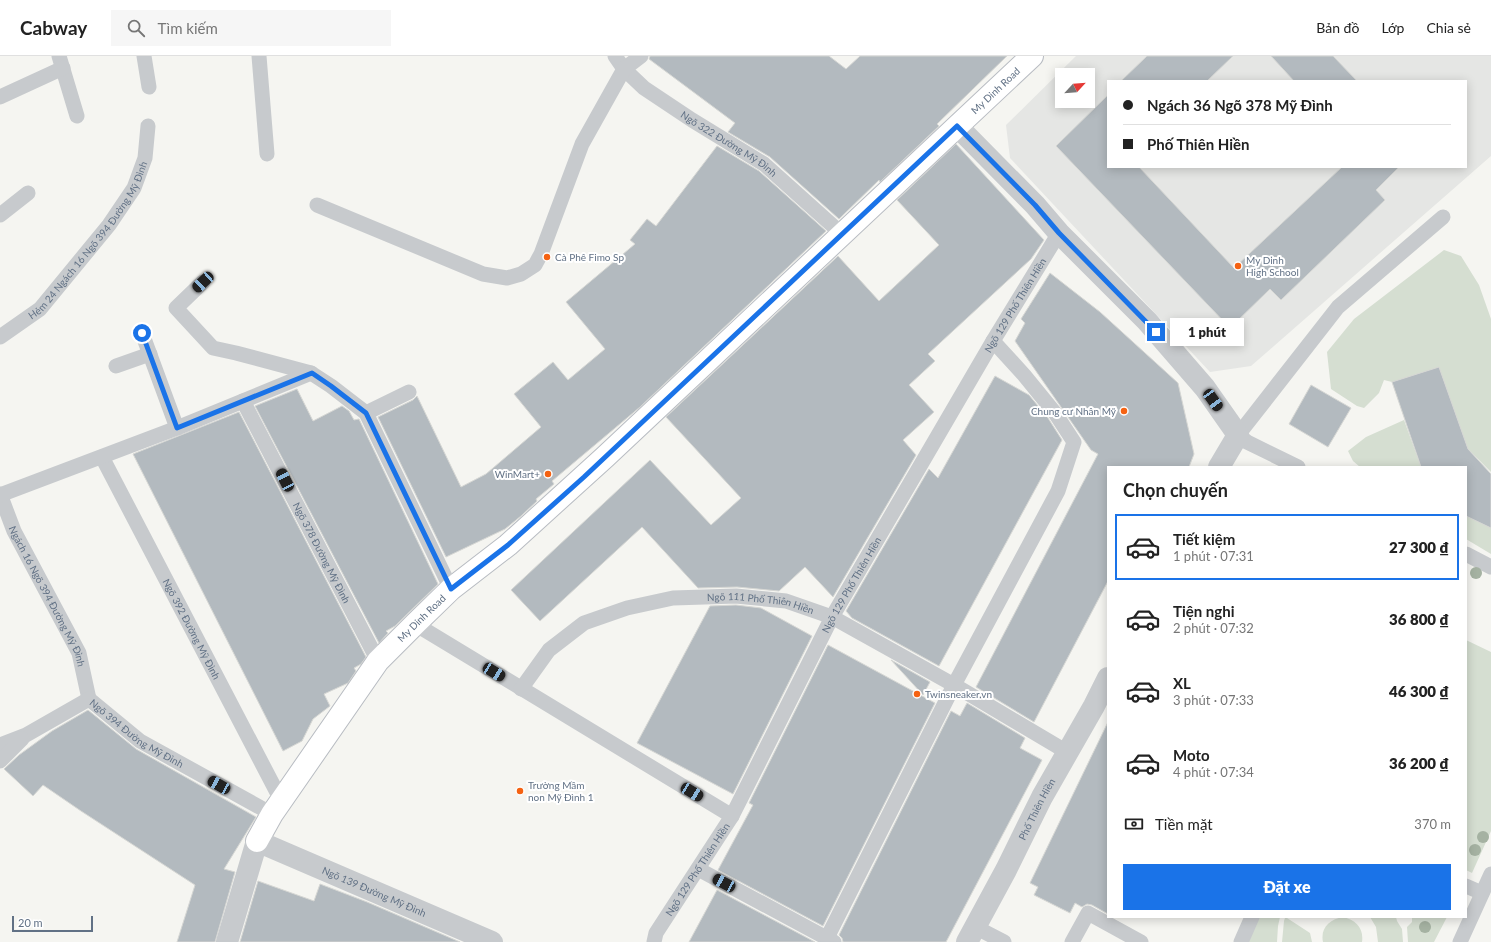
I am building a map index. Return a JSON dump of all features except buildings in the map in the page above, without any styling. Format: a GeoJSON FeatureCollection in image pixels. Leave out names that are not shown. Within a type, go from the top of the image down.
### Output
{"type":"FeatureCollection","features":[{"type":"Feature","properties":{"kind":"street","name":"My Dinh Road"},"geometry":{"type":"LineString","coordinates":[[257,841],[276,807],[378,661],[451,589],[508,545],[611,452],[1032,56]]}},
{"type":"Feature","properties":{"kind":"street"},"geometry":{"type":"LineString","coordinates":[[957,126],[1035,205],[1059,233],[1147,321],[1204,388],[1238,435],[1220,466]]}},
{"type":"Feature","properties":{"kind":"street","name":"Phố Thiên Hiền"},"geometry":{"type":"LineString","coordinates":[[971,934],[1006,870],[1042,797],[1107,680]]}},
{"type":"Feature","properties":{"kind":"street"},"geometry":{"type":"LineString","coordinates":[[226,942],[257,841]]}},
{"type":"Feature","properties":{"kind":"street","name":"Ngõ 139 Đường Mỹ Đình"},"geometry":{"type":"LineString","coordinates":[[257,841],[492,942]]}},
{"type":"Feature","properties":{"kind":"lane"},"geometry":{"type":"LineString","coordinates":[[144,56],[149,87]]}},
{"type":"Feature","properties":{"kind":"lane"},"geometry":{"type":"LineString","coordinates":[[259,56],[267,154]]}},
{"type":"Feature","properties":{"kind":"lane","name":"Ngõ 322 Đường Mỹ Đình"},"geometry":{"type":"LineString","coordinates":[[615,56],[624,69],[644,88],[692,120],[764,164],[842,234]]}},
{"type":"Feature","properties":{"kind":"lane"},"geometry":{"type":"LineString","coordinates":[[317,205],[483,274],[507,278],[521,274],[535,265],[541,254],[582,144],[624,69],[642,56]]}},
{"type":"Feature","properties":{"kind":"lane"},"geometry":{"type":"LineString","coordinates":[[0,97],[61,62],[77,116]]}},
{"type":"Feature","properties":{"kind":"lane","name":"Hẻm 24 Ngách 16 Ngõ 394 Đường Mỹ Đình"},"geometry":{"type":"LineString","coordinates":[[0,337],[40,309],[109,225],[134,188],[145,158],[148,126]]}},
{"type":"Feature","properties":{"kind":"lane"},"geometry":{"type":"LineString","coordinates":[[0,215],[28,193]]}},
{"type":"Feature","properties":{"kind":"lane"},"geometry":{"type":"LineString","coordinates":[[1296,466],[1247,442],[1238,435],[1338,307],[1443,217]]}},
{"type":"Feature","properties":{"kind":"lane","name":"Ngõ 129 Phố Thiên Hiền"},"geometry":{"type":"LineString","coordinates":[[654,942],[656,933],[732,816],[832,617],[993,342],[1059,233]]}},
{"type":"Feature","properties":{"kind":"lane"},"geometry":{"type":"LineString","coordinates":[[203,282],[176,308],[213,348],[312,373],[366,413],[451,589]]}},
{"type":"Feature","properties":{"kind":"lane"},"geometry":{"type":"LineString","coordinates":[[142,333],[177,428]]}},
{"type":"Feature","properties":{"kind":"lane"},"geometry":{"type":"LineString","coordinates":[[698,869],[831,940],[954,685],[1058,491],[1074,442],[1055,413],[1024,375],[993,342]]}},
{"type":"Feature","properties":{"kind":"lane"},"geometry":{"type":"LineString","coordinates":[[116,366],[150,354]]}},
{"type":"Feature","properties":{"kind":"lane"},"geometry":{"type":"LineString","coordinates":[[0,495],[177,428],[312,373]]}},
{"type":"Feature","properties":{"kind":"lane"},"geometry":{"type":"LineString","coordinates":[[366,413],[409,392]]}},
{"type":"Feature","properties":{"kind":"lane","name":"Ngõ 378 Đường Mỹ Đình"},"geometry":{"type":"LineString","coordinates":[[243,401],[378,661]]}},
{"type":"Feature","properties":{"kind":"lane","name":"Ngõ 392 Đường Mỹ Đình"},"geometry":{"type":"LineString","coordinates":[[102,457],[276,807]]}},
{"type":"Feature","properties":{"kind":"lane","name":"Ngách 16 Ngõ 394 Đường Mỹ Đình"},"geometry":{"type":"LineString","coordinates":[[0,495],[14,531],[79,653],[89,699]]}},
{"type":"Feature","properties":{"kind":"lane"},"geometry":{"type":"LineString","coordinates":[[1467,555],[1491,567]]}},
{"type":"Feature","properties":{"kind":"lane","name":"Ngõ 111 Phố Thiên Hiền"},"geometry":{"type":"LineString","coordinates":[[521,689],[549,650],[584,623],[627,608],[673,598],[736,596],[786,601],[832,617],[954,685],[1067,752]]}},
{"type":"Feature","properties":{"kind":"lane"},"geometry":{"type":"LineString","coordinates":[[415,624],[732,816]]}},
{"type":"Feature","properties":{"kind":"lane","name":"Ngõ 394 Đường Mỹ Đình"},"geometry":{"type":"LineString","coordinates":[[0,744],[26,735],[89,699],[140,741],[276,807]]}},
{"type":"Feature","properties":{"kind":"lane"},"geometry":{"type":"LineString","coordinates":[[0,761],[26,735]]}},
{"type":"Feature","properties":{"kind":"lane"},"geometry":{"type":"LineString","coordinates":[[1460,942],[1491,874]]}},
{"type":"Feature","properties":{"kind":"lane"},"geometry":{"type":"LineString","coordinates":[[1467,886],[1482,893]]}},
{"type":"Feature","properties":{"kind":"lane"},"geometry":{"type":"LineString","coordinates":[[1072,942],[1088,914],[1142,942]]}},
{"type":"Feature","properties":{"kind":"lane"},"geometry":{"type":"LineString","coordinates":[[1240,942],[1252,918]]}},
{"type":"Feature","properties":{"kind":"lane"},"geometry":{"type":"LineString","coordinates":[[971,934],[1004,942]]}},
{"type":"Feature","properties":{"kind":"shaded area","name":"My Dinh High School"},"geometry":{"type":"Polygon","coordinates":[[[1076,56],[1491,56],[1491,156],[1251,366],[1210,372],[1010,158],[1006,125],[1055,77],[1055,108],[1095,108],[1095,68],[1064,68],[1076,56]]]}},
{"type":"Feature","properties":{"kind":"shaded area"},"geometry":{"type":"Polygon","coordinates":[[[1444,250],[1461,256],[1479,285],[1491,319],[1491,472],[1468,449],[1439,367],[1392,382],[1384,380],[1379,393],[1364,408],[1357,406],[1331,389],[1327,352],[1354,319],[1444,250]]]}},
{"type":"Feature","properties":{"kind":"shaded area"},"geometry":{"type":"Polygon","coordinates":[[[1404,420],[1421,466],[1359,466],[1353,461],[1348,451],[1366,437],[1404,420]]]}},
{"type":"Feature","properties":{"kind":"shaded area"},"geometry":{"type":"Polygon","coordinates":[[[1467,516],[1491,528],[1491,554],[1467,540],[1467,516]]]}},
{"type":"Feature","properties":{"kind":"shaded area"},"geometry":{"type":"Polygon","coordinates":[[[1467,640],[1491,652],[1491,831],[1472,873],[1467,870],[1467,640]]]}},
{"type":"Feature","properties":{"kind":"shaded area"},"geometry":{"type":"Polygon","coordinates":[[[1258,918],[1280,918],[1277,942],[1247,942],[1258,918]]]}},
{"type":"Feature","properties":{"kind":"shaded area"},"geometry":{"type":"Polygon","coordinates":[[[1285,918],[1310,933],[1312,942],[1282,942],[1285,918]]]}},
{"type":"Feature","properties":{"kind":"shaded area"},"geometry":{"type":"Polygon","coordinates":[[[1338,918],[1348,918],[1352,920],[1358,925],[1362,933],[1362,942],[1323,942],[1322,937],[1325,928],[1338,918]]]}},
{"type":"Feature","properties":{"kind":"shaded area"},"geometry":{"type":"Polygon","coordinates":[[[1371,918],[1396,918],[1402,929],[1403,942],[1378,942],[1376,927],[1371,918]]]}},
{"type":"Feature","properties":{"kind":"shaded area"},"geometry":{"type":"Polygon","coordinates":[[[1412,918],[1446,918],[1434,942],[1408,942],[1407,927],[1412,922],[1412,918]]]}},
{"type":"Feature","properties":{"kind":"place","name":"Cà Phê Fimo Sp"},"geometry":{"type":"Point","coordinates":[547,257]}},
{"type":"Feature","properties":{"kind":"place","name":"My Dinh High School"},"geometry":{"type":"Point","coordinates":[1238,266]}},
{"type":"Feature","properties":{"kind":"place","name":"Chung cư Nhân Mỹ"},"geometry":{"type":"Point","coordinates":[1124,411]}},
{"type":"Feature","properties":{"kind":"place","name":"WinMart+"},"geometry":{"type":"Point","coordinates":[548,474]}},
{"type":"Feature","properties":{"kind":"place","name":"Twinsneaker.vn"},"geometry":{"type":"Point","coordinates":[917,694]}},
{"type":"Feature","properties":{"kind":"place","name":"Trường Mầm non Mỹ Đình 1"},"geometry":{"type":"Point","coordinates":[520,791]}},
{"type":"Feature","properties":{"kind":"route"},"geometry":{"type":"LineString","coordinates":[[142,333],[177,428],[312,373],[366,413],[451,589],[508,545],[584,477],[957,126],[1035,205],[1059,233],[1147,321],[1156,332]]}}]}
